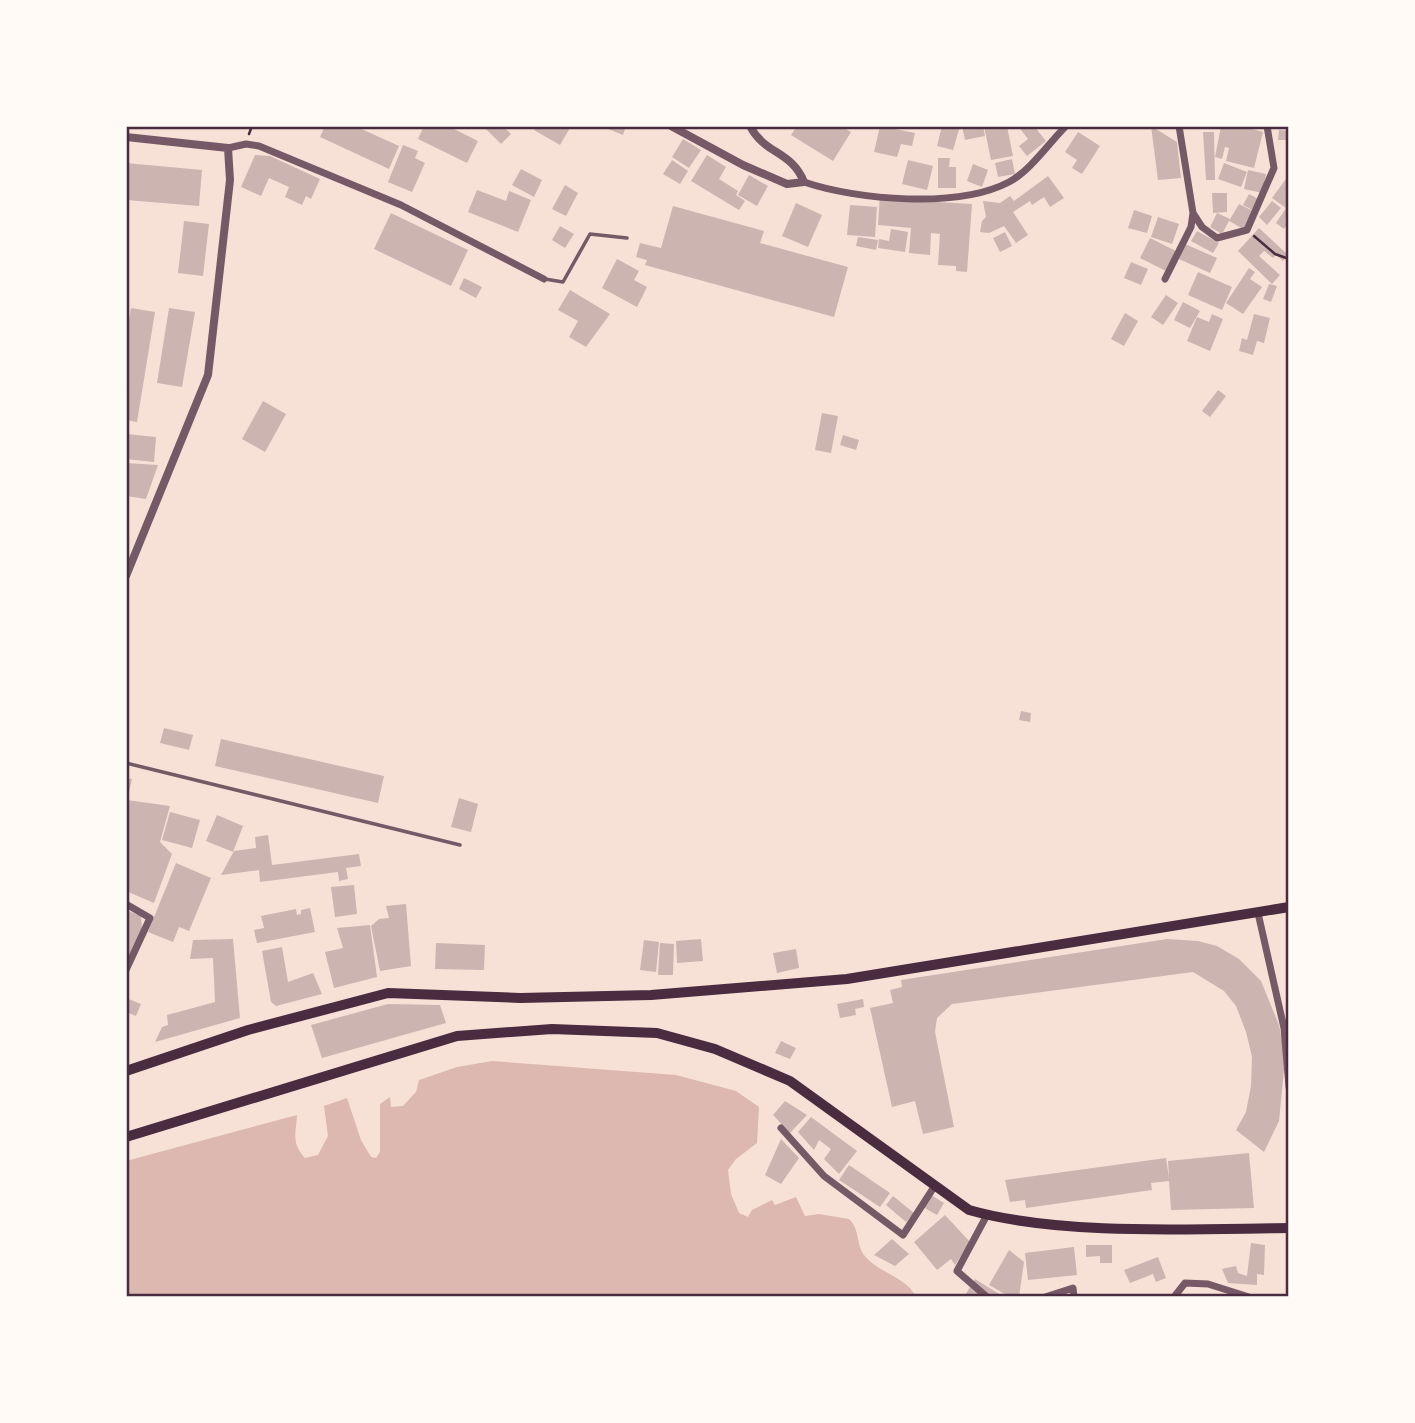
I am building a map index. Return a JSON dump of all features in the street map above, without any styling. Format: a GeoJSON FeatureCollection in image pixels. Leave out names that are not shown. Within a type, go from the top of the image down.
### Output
{"type":"FeatureCollection","features":[{"type":"Feature","properties":{"kind":"main road"},"geometry":{"type":"LineString","coordinates":[[126,1071],[248,1030],[388,993],[520,998],[651,995],[847,979],[1289,907]]}},
{"type":"Feature","properties":{"kind":"main road"},"geometry":{"type":"LineString","coordinates":[[126,1137],[457,1036],[552,1029],[657,1033],[715,1049],[790,1081],[969,1210],[1002,1219],[1099,1227],[1289,1228]]}},
{"type":"Feature","properties":{"kind":"street"},"geometry":{"type":"LineString","coordinates":[[671,126],[743,165],[787,184],[804,182],[830,190],[890,197],[956,197],[988,192],[1012,181],[1066,126]]}},
{"type":"Feature","properties":{"kind":"street"},"geometry":{"type":"LineString","coordinates":[[750,126],[757,140],[798,166],[804,182]]}},
{"type":"Feature","properties":{"kind":"street"},"geometry":{"type":"LineString","coordinates":[[1179,126],[1194,213],[1202,227],[1217,238],[1247,230],[1274,168],[1267,126]]}},
{"type":"Feature","properties":{"kind":"street"},"geometry":{"type":"LineString","coordinates":[[126,137],[228,148],[246,144],[271,151],[401,205],[544,279]]}},
{"type":"Feature","properties":{"kind":"street"},"geometry":{"type":"LineString","coordinates":[[126,576],[208,375],[230,180],[228,148]]}},
{"type":"Feature","properties":{"kind":"street"},"geometry":{"type":"LineString","coordinates":[[1165,279],[1191,227],[1194,213]]}},
{"type":"Feature","properties":{"kind":"street"},"geometry":{"type":"LineString","coordinates":[[126,904],[150,918],[126,971]]}},
{"type":"Feature","properties":{"kind":"street"},"geometry":{"type":"LineString","coordinates":[[1258,913],[1284,1028],[1289,1087]]}},
{"type":"Feature","properties":{"kind":"street"},"geometry":{"type":"LineString","coordinates":[[781,1128],[824,1176],[903,1235],[934,1186]]}},
{"type":"Feature","properties":{"kind":"street"},"geometry":{"type":"LineString","coordinates":[[986,1297],[957,1271],[987,1215]]}},
{"type":"Feature","properties":{"kind":"street"},"geometry":{"type":"LineString","coordinates":[[1174,1297],[1185,1283],[1208,1284],[1249,1297]]}},
{"type":"Feature","properties":{"kind":"street"},"geometry":{"type":"LineString","coordinates":[[1045,1297],[1073,1288],[1074,1297]]}},
{"type":"Feature","properties":{"kind":"lane"},"geometry":{"type":"LineString","coordinates":[[544,279],[563,282],[590,234],[627,238]]}},
{"type":"Feature","properties":{"kind":"lane"},"geometry":{"type":"LineString","coordinates":[[126,763],[460,845]]}},
{"type":"Feature","properties":{"kind":"path"},"geometry":{"type":"LineString","coordinates":[[1247,230],[1275,254],[1289,259]]}},
{"type":"Feature","properties":{"kind":"shaded area"},"geometry":{"type":"Polygon","coordinates":[[[492,1061],[676,1075],[736,1091],[759,1107],[757,1143],[736,1159],[728,1170],[731,1194],[739,1213],[748,1217],[752,1210],[772,1200],[775,1205],[796,1197],[805,1216],[819,1214],[849,1219],[855,1227],[864,1255],[906,1285],[916,1297],[126,1297],[126,1161],[297,1115],[295,1138],[301,1153],[305,1158],[318,1155],[328,1136],[324,1106],[347,1098],[361,1140],[371,1157],[376,1158],[380,1152],[380,1104],[390,1097],[391,1107],[403,1106],[416,1092],[419,1080],[457,1067],[492,1061]]]}},
{"type":"Feature","properties":{"kind":"building"},"geometry":{"type":"Polygon","coordinates":[[[325,126],[355,126],[399,146],[389,169],[320,137],[325,126]]]}},
{"type":"Feature","properties":{"kind":"building"},"geometry":{"type":"Polygon","coordinates":[[[424,126],[448,126],[478,141],[467,163],[418,139],[424,126]]]}},
{"type":"Feature","properties":{"kind":"building"},"geometry":{"type":"Polygon","coordinates":[[[483,126],[503,126],[511,134],[501,144],[483,126]]]}},
{"type":"Feature","properties":{"kind":"building"},"geometry":{"type":"Polygon","coordinates":[[[537,126],[571,126],[560,145],[534,130],[537,126]]]}},
{"type":"Feature","properties":{"kind":"building"},"geometry":{"type":"Polygon","coordinates":[[[601,126],[626,126],[623,135],[601,126]]]}},
{"type":"Feature","properties":{"kind":"building"},"geometry":{"type":"Polygon","coordinates":[[[797,126],[841,126],[851,132],[833,161],[791,135],[797,126]]]}},
{"type":"Feature","properties":{"kind":"building"},"geometry":{"type":"Polygon","coordinates":[[[880,126],[915,133],[912,146],[901,144],[897,157],[874,152],[880,126]]]}},
{"type":"Feature","properties":{"kind":"building"},"geometry":{"type":"Polygon","coordinates":[[[942,126],[960,126],[953,150],[937,146],[942,126]]]}},
{"type":"Feature","properties":{"kind":"building"},"geometry":{"type":"Polygon","coordinates":[[[962,126],[983,126],[985,136],[965,140],[962,126]]]}},
{"type":"Feature","properties":{"kind":"building"},"geometry":{"type":"Polygon","coordinates":[[[984,126],[1007,126],[1013,156],[991,160],[984,126]]]}},
{"type":"Feature","properties":{"kind":"building"},"geometry":{"type":"Polygon","coordinates":[[[1018,126],[1034,126],[1046,141],[1027,156],[1019,146],[1028,139],[1018,126]]]}},
{"type":"Feature","properties":{"kind":"building"},"geometry":{"type":"Polygon","coordinates":[[[1151,126],[1177,142],[1181,178],[1158,180],[1151,126]]]}},
{"type":"Feature","properties":{"kind":"building"},"geometry":{"type":"Polygon","coordinates":[[[1221,126],[1241,126],[1263,132],[1254,168],[1226,161],[1229,148],[1225,147],[1222,159],[1215,157],[1221,126]]]}},
{"type":"Feature","properties":{"kind":"building"},"geometry":{"type":"Polygon","coordinates":[[[1279,130],[1289,131],[1289,140],[1278,140],[1279,130]]]}},
{"type":"Feature","properties":{"kind":"building"},"geometry":{"type":"Polygon","coordinates":[[[1078,132],[1100,146],[1082,174],[1072,168],[1077,160],[1065,152],[1078,132]]]}},
{"type":"Feature","properties":{"kind":"building"},"geometry":{"type":"Polygon","coordinates":[[[1203,132],[1214,132],[1215,180],[1206,180],[1203,132]]]}},
{"type":"Feature","properties":{"kind":"building"},"geometry":{"type":"Polygon","coordinates":[[[683,139],[701,150],[689,168],[672,157],[683,139]]]}},
{"type":"Feature","properties":{"kind":"building"},"geometry":{"type":"Polygon","coordinates":[[[403,145],[418,151],[415,158],[425,163],[412,192],[388,182],[403,145]]]}},
{"type":"Feature","properties":{"kind":"building"},"geometry":{"type":"Polygon","coordinates":[[[255,155],[270,156],[320,179],[311,199],[306,196],[302,205],[285,197],[289,187],[269,178],[261,196],[241,187],[255,155]]]}},
{"type":"Feature","properties":{"kind":"building"},"geometry":{"type":"Polygon","coordinates":[[[707,155],[726,167],[719,179],[738,191],[736,195],[745,201],[739,210],[691,181],[707,155]]]}},
{"type":"Feature","properties":{"kind":"building"},"geometry":{"type":"Polygon","coordinates":[[[938,158],[950,158],[949,167],[956,167],[956,188],[938,188],[938,158]]]}},
{"type":"Feature","properties":{"kind":"building"},"geometry":{"type":"Polygon","coordinates":[[[1012,159],[1015,174],[998,177],[995,163],[1012,159]]]}},
{"type":"Feature","properties":{"kind":"building"},"geometry":{"type":"Polygon","coordinates":[[[672,160],[688,171],[680,184],[663,174],[672,160]]]}},
{"type":"Feature","properties":{"kind":"building"},"geometry":{"type":"Polygon","coordinates":[[[908,160],[933,166],[927,190],[902,184],[908,160]]]}},
{"type":"Feature","properties":{"kind":"building"},"geometry":{"type":"Polygon","coordinates":[[[126,163],[202,170],[199,206],[126,200],[126,163]]]}},
{"type":"Feature","properties":{"kind":"building"},"geometry":{"type":"Polygon","coordinates":[[[1224,163],[1247,172],[1241,187],[1218,179],[1224,163]]]}},
{"type":"Feature","properties":{"kind":"building"},"geometry":{"type":"Polygon","coordinates":[[[973,164],[988,170],[982,187],[967,181],[973,164]]]}},
{"type":"Feature","properties":{"kind":"building"},"geometry":{"type":"Polygon","coordinates":[[[521,169],[542,180],[534,197],[512,185],[521,169]]]}},
{"type":"Feature","properties":{"kind":"building"},"geometry":{"type":"Polygon","coordinates":[[[1248,170],[1266,174],[1262,193],[1244,189],[1248,170]]]}},
{"type":"Feature","properties":{"kind":"building"},"geometry":{"type":"Polygon","coordinates":[[[749,175],[768,186],[757,206],[738,195],[749,175]]]}},
{"type":"Feature","properties":{"kind":"building"},"geometry":{"type":"Polygon","coordinates":[[[1048,176],[1064,198],[1050,207],[1044,197],[1032,205],[1030,201],[1013,212],[1028,235],[1016,243],[1004,226],[989,233],[980,232],[982,221],[986,217],[983,201],[1000,203],[1010,196],[1014,201],[1048,176]]]}},
{"type":"Feature","properties":{"kind":"building"},"geometry":{"type":"Polygon","coordinates":[[[1286,179],[1289,181],[1289,222],[1284,229],[1276,223],[1286,208],[1272,198],[1286,179]]]}},
{"type":"Feature","properties":{"kind":"building"},"geometry":{"type":"Polygon","coordinates":[[[565,185],[578,193],[566,216],[552,209],[565,185]]]}},
{"type":"Feature","properties":{"kind":"building"},"geometry":{"type":"Polygon","coordinates":[[[477,190],[506,201],[509,191],[531,200],[518,232],[468,212],[477,190]]]}},
{"type":"Feature","properties":{"kind":"building"},"geometry":{"type":"Polygon","coordinates":[[[1212,193],[1227,193],[1227,212],[1213,213],[1212,193]]]}},
{"type":"Feature","properties":{"kind":"building"},"geometry":{"type":"Polygon","coordinates":[[[880,194],[904,200],[972,204],[967,272],[956,271],[956,266],[938,265],[940,234],[931,233],[930,255],[909,253],[911,228],[878,225],[880,194]]]}},
{"type":"Feature","properties":{"kind":"building"},"geometry":{"type":"Polygon","coordinates":[[[1249,194],[1260,200],[1254,211],[1243,205],[1249,194]]]}},
{"type":"Feature","properties":{"kind":"building"},"geometry":{"type":"Polygon","coordinates":[[[1272,201],[1281,208],[1267,225],[1259,217],[1272,201]]]}},
{"type":"Feature","properties":{"kind":"building"},"geometry":{"type":"Polygon","coordinates":[[[796,203],[822,215],[808,247],[782,236],[796,203]]]}},
{"type":"Feature","properties":{"kind":"building"},"geometry":{"type":"Polygon","coordinates":[[[1239,204],[1255,212],[1245,230],[1229,221],[1239,204]]]}},
{"type":"Feature","properties":{"kind":"building"},"geometry":{"type":"Polygon","coordinates":[[[850,205],[877,207],[875,237],[847,235],[850,205]]]}},
{"type":"Feature","properties":{"kind":"building"},"geometry":{"type":"Polygon","coordinates":[[[673,206],[764,231],[760,243],[848,267],[834,317],[645,265],[647,260],[636,257],[640,243],[661,248],[673,206]]]}},
{"type":"Feature","properties":{"kind":"building"},"geometry":{"type":"Polygon","coordinates":[[[1134,210],[1152,216],[1147,233],[1128,228],[1134,210]]]}},
{"type":"Feature","properties":{"kind":"building"},"geometry":{"type":"Polygon","coordinates":[[[391,213],[468,250],[451,286],[374,249],[391,213]]]}},
{"type":"Feature","properties":{"kind":"building"},"geometry":{"type":"Polygon","coordinates":[[[1217,213],[1230,219],[1222,234],[1210,227],[1217,213]]]}},
{"type":"Feature","properties":{"kind":"building"},"geometry":{"type":"Polygon","coordinates":[[[1158,217],[1179,224],[1172,244],[1151,237],[1158,217]]]}},
{"type":"Feature","properties":{"kind":"building"},"geometry":{"type":"Polygon","coordinates":[[[184,221],[209,224],[203,276],[178,273],[184,221]]]}},
{"type":"Feature","properties":{"kind":"building"},"geometry":{"type":"Polygon","coordinates":[[[560,226],[574,234],[565,248],[552,240],[560,226]]]}},
{"type":"Feature","properties":{"kind":"building"},"geometry":{"type":"Polygon","coordinates":[[[1259,228],[1288,255],[1283,261],[1264,251],[1259,256],[1280,275],[1272,284],[1238,251],[1259,228]]]}},
{"type":"Feature","properties":{"kind":"building"},"geometry":{"type":"Polygon","coordinates":[[[891,229],[908,232],[905,252],[878,248],[879,239],[889,241],[891,229]]]}},
{"type":"Feature","properties":{"kind":"building"},"geometry":{"type":"Polygon","coordinates":[[[1197,231],[1219,243],[1213,253],[1191,241],[1197,231]]]}},
{"type":"Feature","properties":{"kind":"building"},"geometry":{"type":"Polygon","coordinates":[[[1005,232],[1012,246],[1000,252],[993,238],[1005,232]]]}},
{"type":"Feature","properties":{"kind":"building"},"geometry":{"type":"Polygon","coordinates":[[[858,237],[878,240],[876,250],[856,246],[858,237]]]}},
{"type":"Feature","properties":{"kind":"building"},"geometry":{"type":"Polygon","coordinates":[[[1150,238],[1176,251],[1166,271],[1140,258],[1150,238]]]}},
{"type":"Feature","properties":{"kind":"building"},"geometry":{"type":"Polygon","coordinates":[[[1185,244],[1217,258],[1210,273],[1179,259],[1185,244]]]}},
{"type":"Feature","properties":{"kind":"building"},"geometry":{"type":"Polygon","coordinates":[[[617,259],[639,271],[634,280],[647,287],[637,307],[602,288],[617,259]]]}},
{"type":"Feature","properties":{"kind":"building"},"geometry":{"type":"Polygon","coordinates":[[[1131,262],[1148,269],[1141,285],[1124,278],[1131,262]]]}},
{"type":"Feature","properties":{"kind":"building"},"geometry":{"type":"Polygon","coordinates":[[[1249,268],[1255,272],[1250,279],[1262,287],[1243,314],[1226,303],[1249,268]]]}},
{"type":"Feature","properties":{"kind":"building"},"geometry":{"type":"Polygon","coordinates":[[[1198,272],[1232,287],[1222,310],[1188,295],[1198,272]]]}},
{"type":"Feature","properties":{"kind":"building"},"geometry":{"type":"Polygon","coordinates":[[[464,278],[482,287],[476,298],[459,289],[464,278]]]}},
{"type":"Feature","properties":{"kind":"building"},"geometry":{"type":"Polygon","coordinates":[[[1269,284],[1277,286],[1271,302],[1263,299],[1269,284]]]}},
{"type":"Feature","properties":{"kind":"building"},"geometry":{"type":"Polygon","coordinates":[[[570,290],[610,314],[586,347],[569,337],[578,321],[558,310],[570,290]]]}},
{"type":"Feature","properties":{"kind":"building"},"geometry":{"type":"Polygon","coordinates":[[[1166,295],[1178,303],[1163,325],[1151,317],[1166,295]]]}},
{"type":"Feature","properties":{"kind":"building"},"geometry":{"type":"Polygon","coordinates":[[[1183,302],[1200,311],[1190,328],[1174,320],[1183,302]]]}},
{"type":"Feature","properties":{"kind":"building"},"geometry":{"type":"Polygon","coordinates":[[[131,308],[155,312],[137,422],[126,420],[126,338],[131,308]]]}},
{"type":"Feature","properties":{"kind":"building"},"geometry":{"type":"Polygon","coordinates":[[[169,308],[195,312],[182,387],[157,383],[169,308]]]}},
{"type":"Feature","properties":{"kind":"building"},"geometry":{"type":"Polygon","coordinates":[[[1125,313],[1138,321],[1124,346],[1111,339],[1125,313]]]}},
{"type":"Feature","properties":{"kind":"building"},"geometry":{"type":"Polygon","coordinates":[[[1212,314],[1223,319],[1210,351],[1187,341],[1197,317],[1209,322],[1212,314]]]}},
{"type":"Feature","properties":{"kind":"building"},"geometry":{"type":"Polygon","coordinates":[[[1254,314],[1270,318],[1264,343],[1257,341],[1253,355],[1239,351],[1242,338],[1247,340],[1254,314]]]}},
{"type":"Feature","properties":{"kind":"building"},"geometry":{"type":"Polygon","coordinates":[[[1218,390],[1226,396],[1210,417],[1202,411],[1218,390]]]}},
{"type":"Feature","properties":{"kind":"building"},"geometry":{"type":"Polygon","coordinates":[[[263,401],[286,414],[265,452],[242,439],[263,401]]]}},
{"type":"Feature","properties":{"kind":"building"},"geometry":{"type":"Polygon","coordinates":[[[822,413],[838,416],[831,453],[815,450],[822,413]]]}},
{"type":"Feature","properties":{"kind":"building"},"geometry":{"type":"Polygon","coordinates":[[[126,434],[156,437],[154,462],[126,459],[126,434]]]}},
{"type":"Feature","properties":{"kind":"building"},"geometry":{"type":"Polygon","coordinates":[[[843,435],[859,440],[856,450],[840,445],[843,435]]]}},
{"type":"Feature","properties":{"kind":"building"},"geometry":{"type":"Polygon","coordinates":[[[126,463],[158,465],[146,499],[126,496],[126,463]]]}},
{"type":"Feature","properties":{"kind":"building"},"geometry":{"type":"Polygon","coordinates":[[[1021,711],[1031,713],[1030,722],[1019,720],[1021,711]]]}},
{"type":"Feature","properties":{"kind":"building"},"geometry":{"type":"Polygon","coordinates":[[[164,728],[193,735],[189,750],[160,743],[164,728]]]}},
{"type":"Feature","properties":{"kind":"building"},"geometry":{"type":"Polygon","coordinates":[[[221,739],[384,776],[378,803],[215,766],[221,739]]]}},
{"type":"Feature","properties":{"kind":"building"},"geometry":{"type":"Polygon","coordinates":[[[126,778],[132,779],[127,800],[170,806],[160,842],[172,854],[154,903],[126,891],[126,778]]]}},
{"type":"Feature","properties":{"kind":"building"},"geometry":{"type":"Polygon","coordinates":[[[459,798],[478,804],[471,832],[451,827],[459,798]]]}},
{"type":"Feature","properties":{"kind":"building"},"geometry":{"type":"Polygon","coordinates":[[[170,812],[200,820],[192,848],[162,840],[170,812]]]}},
{"type":"Feature","properties":{"kind":"building"},"geometry":{"type":"Polygon","coordinates":[[[217,815],[243,826],[233,852],[206,841],[217,815]]]}},
{"type":"Feature","properties":{"kind":"building"},"geometry":{"type":"Polygon","coordinates":[[[268,835],[272,865],[359,854],[361,866],[346,868],[348,879],[339,881],[338,872],[260,882],[259,870],[221,875],[234,851],[256,848],[255,837],[268,835]]]}},
{"type":"Feature","properties":{"kind":"building"},"geometry":{"type":"Polygon","coordinates":[[[176,863],[211,878],[189,931],[179,927],[173,942],[148,932],[176,863]]]}},
{"type":"Feature","properties":{"kind":"building"},"geometry":{"type":"Polygon","coordinates":[[[354,885],[357,914],[335,917],[331,887],[354,885]]]}},
{"type":"Feature","properties":{"kind":"building"},"geometry":{"type":"Polygon","coordinates":[[[406,904],[411,966],[380,971],[371,926],[379,919],[389,918],[386,906],[406,904]]]}},
{"type":"Feature","properties":{"kind":"building"},"geometry":{"type":"Polygon","coordinates":[[[310,908],[315,932],[257,943],[254,930],[264,928],[261,916],[296,909],[297,915],[301,914],[301,910],[310,908]]]}},
{"type":"Feature","properties":{"kind":"building"},"geometry":{"type":"Polygon","coordinates":[[[126,910],[141,916],[142,929],[126,963],[126,910]]]}},
{"type":"Feature","properties":{"kind":"building"},"geometry":{"type":"Polygon","coordinates":[[[370,925],[377,977],[334,988],[325,952],[343,948],[337,928],[370,925]]]}},
{"type":"Feature","properties":{"kind":"building"},"geometry":{"type":"Polygon","coordinates":[[[233,939],[240,1018],[155,1042],[162,1027],[168,1025],[167,1015],[215,1002],[213,958],[190,959],[193,940],[233,939]]]}},
{"type":"Feature","properties":{"kind":"building"},"geometry":{"type":"Polygon","coordinates":[[[701,939],[703,961],[677,963],[676,941],[701,939]]]}},
{"type":"Feature","properties":{"kind":"building"},"geometry":{"type":"Polygon","coordinates":[[[1167,939],[1198,941],[1217,946],[1239,959],[1261,981],[1279,1025],[1285,1060],[1279,1121],[1264,1152],[1236,1130],[1246,1112],[1251,1086],[1252,1057],[1236,1006],[1224,991],[1193,972],[952,1004],[937,1018],[935,1032],[954,1127],[923,1134],[915,1101],[892,1107],[870,1008],[893,1003],[890,990],[902,987],[901,980],[1167,939]]]}},
{"type":"Feature","properties":{"kind":"building"},"geometry":{"type":"Polygon","coordinates":[[[644,940],[659,942],[656,972],[640,970],[644,940]]]}},
{"type":"Feature","properties":{"kind":"building"},"geometry":{"type":"Polygon","coordinates":[[[436,943],[485,945],[484,970],[435,969],[436,943]]]}},
{"type":"Feature","properties":{"kind":"building"},"geometry":{"type":"Polygon","coordinates":[[[660,943],[674,944],[673,975],[658,975],[660,943]]]}},
{"type":"Feature","properties":{"kind":"building"},"geometry":{"type":"Polygon","coordinates":[[[282,947],[288,982],[313,973],[322,994],[276,1006],[271,1002],[262,951],[282,947]]]}},
{"type":"Feature","properties":{"kind":"building"},"geometry":{"type":"Polygon","coordinates":[[[796,949],[799,968],[777,973],[773,953],[796,949]]]}},
{"type":"Feature","properties":{"kind":"building"},"geometry":{"type":"Polygon","coordinates":[[[126,998],[141,1004],[136,1016],[126,1012],[126,998]]]}},
{"type":"Feature","properties":{"kind":"building"},"geometry":{"type":"Polygon","coordinates":[[[863,999],[864,1007],[855,1009],[856,1015],[840,1018],[837,1004],[863,999]]]}},
{"type":"Feature","properties":{"kind":"building"},"geometry":{"type":"Polygon","coordinates":[[[388,1004],[440,1005],[446,1023],[322,1058],[311,1025],[388,1004]]]}},
{"type":"Feature","properties":{"kind":"building"},"geometry":{"type":"Polygon","coordinates":[[[781,1041],[796,1048],[790,1059],[775,1053],[781,1041]]]}},
{"type":"Feature","properties":{"kind":"building"},"geometry":{"type":"Polygon","coordinates":[[[785,1101],[807,1115],[790,1133],[773,1115],[785,1101]]]}},
{"type":"Feature","properties":{"kind":"building"},"geometry":{"type":"Polygon","coordinates":[[[811,1117],[857,1151],[839,1174],[824,1159],[831,1149],[819,1140],[814,1150],[798,1132],[811,1117]]]}},
{"type":"Feature","properties":{"kind":"building"},"geometry":{"type":"Polygon","coordinates":[[[781,1139],[799,1158],[781,1184],[765,1175],[781,1139]]]}},
{"type":"Feature","properties":{"kind":"building"},"geometry":{"type":"Polygon","coordinates":[[[1249,1153],[1254,1208],[1171,1210],[1169,1181],[1151,1183],[1152,1190],[1026,1208],[1025,1200],[1010,1202],[1005,1180],[1166,1158],[1169,1178],[1168,1161],[1249,1153]]]}},
{"type":"Feature","properties":{"kind":"building"},"geometry":{"type":"Polygon","coordinates":[[[849,1165],[890,1193],[880,1207],[839,1180],[849,1165]]]}},
{"type":"Feature","properties":{"kind":"building"},"geometry":{"type":"Polygon","coordinates":[[[931,1195],[944,1203],[937,1215],[923,1207],[931,1195]]]}},
{"type":"Feature","properties":{"kind":"building"},"geometry":{"type":"Polygon","coordinates":[[[893,1196],[914,1213],[906,1222],[886,1205],[893,1196]]]}},
{"type":"Feature","properties":{"kind":"building"},"geometry":{"type":"Polygon","coordinates":[[[945,1215],[970,1242],[955,1265],[951,1259],[937,1270],[914,1242],[945,1215]]]}},
{"type":"Feature","properties":{"kind":"building"},"geometry":{"type":"Polygon","coordinates":[[[892,1239],[909,1254],[895,1266],[874,1255],[892,1239]]]}},
{"type":"Feature","properties":{"kind":"building"},"geometry":{"type":"Polygon","coordinates":[[[1251,1243],[1265,1245],[1264,1275],[1257,1274],[1257,1285],[1228,1283],[1222,1269],[1236,1266],[1238,1273],[1247,1276],[1251,1243]]]}},
{"type":"Feature","properties":{"kind":"building"},"geometry":{"type":"Polygon","coordinates":[[[1086,1245],[1112,1245],[1112,1263],[1100,1263],[1100,1256],[1086,1257],[1086,1245]]]}},
{"type":"Feature","properties":{"kind":"building"},"geometry":{"type":"Polygon","coordinates":[[[1074,1247],[1077,1275],[1028,1280],[1025,1253],[1074,1247]]]}},
{"type":"Feature","properties":{"kind":"building"},"geometry":{"type":"Polygon","coordinates":[[[1009,1250],[1024,1262],[1019,1297],[1010,1297],[989,1285],[1009,1250]]]}},
{"type":"Feature","properties":{"kind":"building"},"geometry":{"type":"Polygon","coordinates":[[[1158,1257],[1166,1278],[1156,1282],[1153,1274],[1130,1283],[1124,1270],[1158,1257]]]}},
{"type":"Feature","properties":{"kind":"building"},"geometry":{"type":"Polygon","coordinates":[[[975,1279],[1004,1297],[964,1297],[975,1279]]]}}]}
